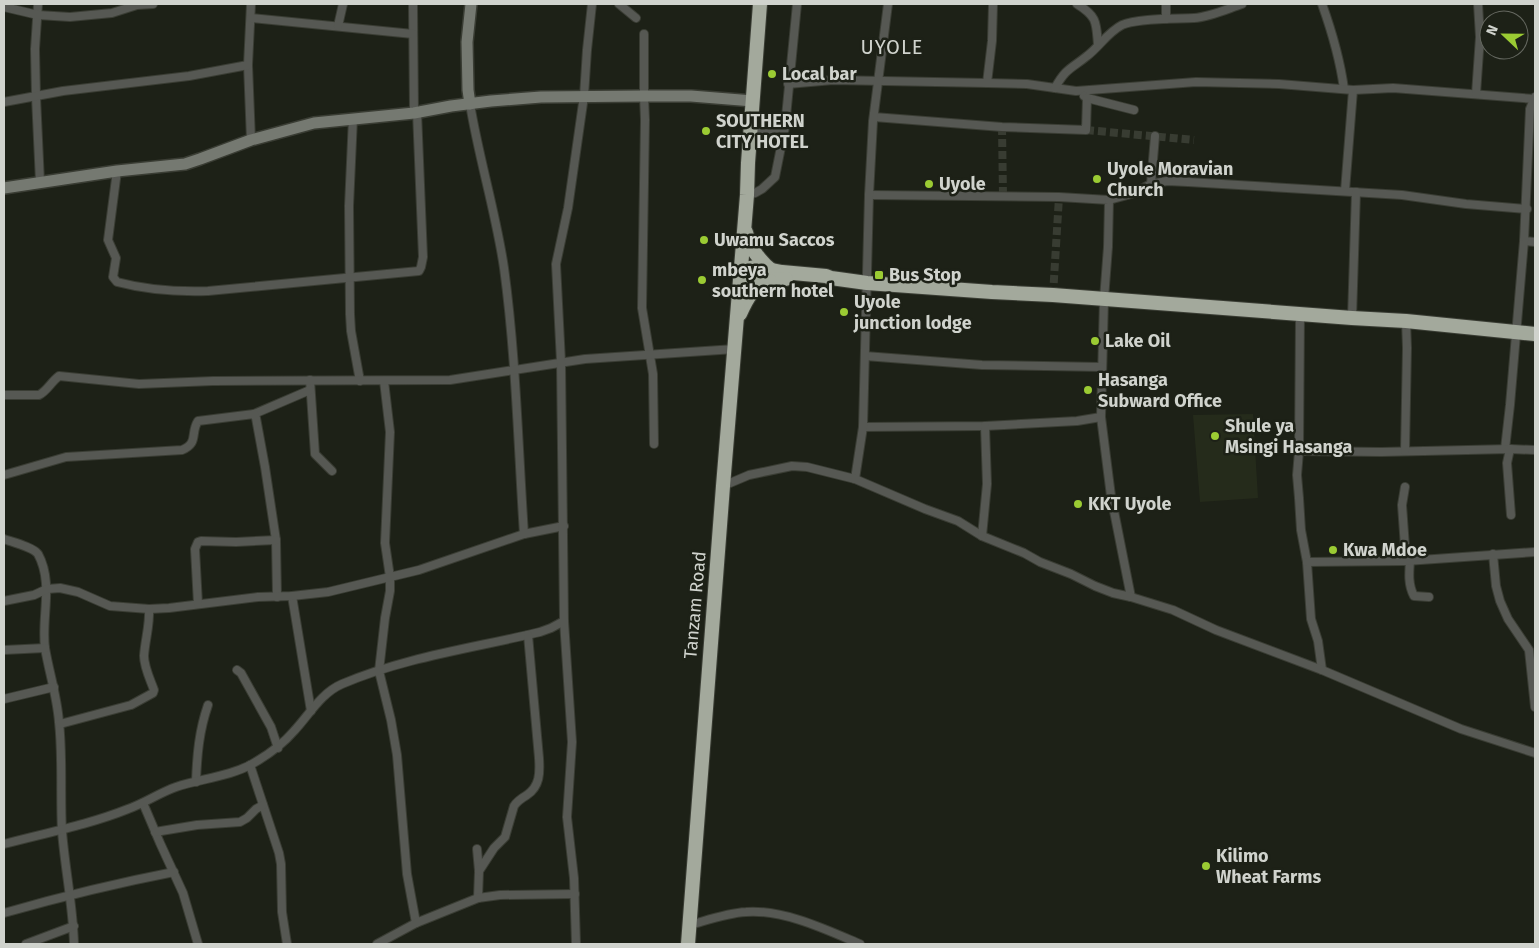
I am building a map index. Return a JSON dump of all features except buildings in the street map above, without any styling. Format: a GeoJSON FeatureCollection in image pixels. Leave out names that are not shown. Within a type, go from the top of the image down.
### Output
{"type":"FeatureCollection","features":[{"type":"Feature","properties":{"kind":"highway","name":"Tanzam Road"},"geometry":{"type":"LineString","coordinates":[[688,944],[747,195],[760,4]]}},
{"type":"Feature","properties":{"kind":"highway"},"geometry":{"type":"LineString","coordinates":[[744,227],[747,239],[764,264],[774,274]]}},
{"type":"Feature","properties":{"kind":"highway"},"geometry":{"type":"LineString","coordinates":[[740,273],[754,280],[774,274],[826,276],[867,283],[1406,321],[1535,334]]}},
{"type":"Feature","properties":{"kind":"highway"},"geometry":{"type":"LineString","coordinates":[[737,321],[749,296],[774,274]]}},
{"type":"Feature","properties":{"kind":"street"},"geometry":{"type":"LineString","coordinates":[[38,4],[35,49],[40,182]]}},
{"type":"Feature","properties":{"kind":"street"},"geometry":{"type":"LineString","coordinates":[[4,7],[38,15],[92,16],[153,4]]}},
{"type":"Feature","properties":{"kind":"street"},"geometry":{"type":"LineString","coordinates":[[251,4],[248,65],[251,140]]}},
{"type":"Feature","properties":{"kind":"street"},"geometry":{"type":"LineString","coordinates":[[338,26],[343,4]]}},
{"type":"Feature","properties":{"kind":"street"},"geometry":{"type":"LineString","coordinates":[[117,171],[108,240],[116,258],[113,277],[117,282],[145,288],[183,292],[419,271],[423,257],[413,4]]}},
{"type":"Feature","properties":{"kind":"street"},"geometry":{"type":"LineString","coordinates":[[471,4],[467,42],[468,90],[481,162],[500,244],[509,310],[515,369],[524,534]]}},
{"type":"Feature","properties":{"kind":"street"},"geometry":{"type":"LineString","coordinates":[[576,944],[575,894],[568,817],[572,742],[564,621],[561,362],[556,264],[568,208],[584,96],[586,50],[592,4]]}},
{"type":"Feature","properties":{"kind":"street"},"geometry":{"type":"LineString","coordinates":[[619,4],[636,18]]}},
{"type":"Feature","properties":{"kind":"street"},"geometry":{"type":"LineString","coordinates":[[747,195],[762,189],[775,177],[785,127],[797,4]]}},
{"type":"Feature","properties":{"kind":"street"},"geometry":{"type":"LineString","coordinates":[[856,479],[863,427],[874,117],[888,4]]}},
{"type":"Feature","properties":{"kind":"street"},"geometry":{"type":"LineString","coordinates":[[987,83],[992,41],[993,4]]}},
{"type":"Feature","properties":{"kind":"street"},"geometry":{"type":"LineString","coordinates":[[1078,4],[1095,19],[1098,45]]}},
{"type":"Feature","properties":{"kind":"street"},"geometry":{"type":"LineString","coordinates":[[1166,4],[1166,19]]}},
{"type":"Feature","properties":{"kind":"street"},"geometry":{"type":"LineString","coordinates":[[1322,4],[1336,44],[1344,89]]}},
{"type":"Feature","properties":{"kind":"street"},"geometry":{"type":"LineString","coordinates":[[1476,94],[1480,36],[1478,4]]}},
{"type":"Feature","properties":{"kind":"street"},"geometry":{"type":"LineString","coordinates":[[1055,88],[1062,75],[1068,69],[1089,55],[1098,45],[1123,25],[1166,19],[1200,17],[1237,5]]}},
{"type":"Feature","properties":{"kind":"street"},"geometry":{"type":"LineString","coordinates":[[251,18],[413,34]]}},
{"type":"Feature","properties":{"kind":"street"},"geometry":{"type":"LineString","coordinates":[[644,34],[645,120],[642,308],[654,384],[654,444]]}},
{"type":"Feature","properties":{"kind":"street"},"geometry":{"type":"LineString","coordinates":[[4,102],[63,91],[189,76],[248,65]]}},
{"type":"Feature","properties":{"kind":"street"},"geometry":{"type":"LineString","coordinates":[[788,84],[833,80],[987,83],[1027,84],[1076,90],[1196,82],[1279,84],[1353,90],[1393,88],[1535,98],[1530,109],[1524,241],[1510,405],[1507,463],[1510,515]]}},
{"type":"Feature","properties":{"kind":"street"},"geometry":{"type":"LineString","coordinates":[[1076,90],[1087,98],[1134,110]]}},
{"type":"Feature","properties":{"kind":"street"},"geometry":{"type":"LineString","coordinates":[[1345,191],[1353,90]]}},
{"type":"Feature","properties":{"kind":"street"},"geometry":{"type":"LineString","coordinates":[[4,188],[117,171],[185,164],[251,140],[298,126],[470,104],[523,98],[584,96],[691,96],[753,101]]}},
{"type":"Feature","properties":{"kind":"street"},"geometry":{"type":"LineString","coordinates":[[874,117],[993,126],[1086,130],[1087,98]]}},
{"type":"Feature","properties":{"kind":"street"},"geometry":{"type":"LineString","coordinates":[[353,118],[349,206],[351,330],[360,381]]}},
{"type":"Feature","properties":{"kind":"street"},"geometry":{"type":"LineString","coordinates":[[751,132],[785,127]]}},
{"type":"Feature","properties":{"kind":"street"},"geometry":{"type":"LineString","coordinates":[[1151,184],[1156,136]]}},
{"type":"Feature","properties":{"kind":"street"},"geometry":{"type":"LineString","coordinates":[[870,195],[1059,197],[1109,200],[1131,194],[1151,184],[1166,181],[1402,195],[1466,204],[1526,208]]}},
{"type":"Feature","properties":{"kind":"street"},"geometry":{"type":"LineString","coordinates":[[1352,318],[1356,192]]}},
{"type":"Feature","properties":{"kind":"street"},"geometry":{"type":"LineString","coordinates":[[1109,200],[1101,416],[1112,496],[1132,597]]}},
{"type":"Feature","properties":{"kind":"street"},"geometry":{"type":"LineString","coordinates":[[1524,241],[1535,242]]}},
{"type":"Feature","properties":{"kind":"street"},"geometry":{"type":"LineString","coordinates":[[1300,313],[1298,498],[1307,562],[1312,619],[1318,641],[1322,670]]}},
{"type":"Feature","properties":{"kind":"street"},"geometry":{"type":"LineString","coordinates":[[1405,451],[1406,321]]}},
{"type":"Feature","properties":{"kind":"street"},"geometry":{"type":"LineString","coordinates":[[4,395],[42,394],[58,376],[139,384],[212,381],[450,380],[561,362],[605,357],[735,348]]}},
{"type":"Feature","properties":{"kind":"street"},"geometry":{"type":"LineString","coordinates":[[865,356],[982,365],[1102,367]]}},
{"type":"Feature","properties":{"kind":"street"},"geometry":{"type":"LineString","coordinates":[[310,380],[315,454],[332,471]]}},
{"type":"Feature","properties":{"kind":"street"},"geometry":{"type":"LineString","coordinates":[[384,381],[390,432],[385,543],[390,591],[379,671],[397,755],[407,874],[416,923]]}},
{"type":"Feature","properties":{"kind":"street"},"geometry":{"type":"LineString","coordinates":[[4,475],[66,457],[182,450],[189,448],[192,444],[195,423],[198,421],[254,414],[310,390]]}},
{"type":"Feature","properties":{"kind":"street"},"geometry":{"type":"LineString","coordinates":[[254,414],[265,467],[276,540],[277,596]]}},
{"type":"Feature","properties":{"kind":"street"},"geometry":{"type":"LineString","coordinates":[[863,427],[985,426],[1077,421],[1101,416]]}},
{"type":"Feature","properties":{"kind":"street"},"geometry":{"type":"LineString","coordinates":[[982,536],[987,484],[985,426]]}},
{"type":"Feature","properties":{"kind":"street"},"geometry":{"type":"LineString","coordinates":[[1299,451],[1535,450]]}},
{"type":"Feature","properties":{"kind":"street"},"geometry":{"type":"LineString","coordinates":[[723,486],[749,475],[792,466],[807,467],[856,479],[958,521],[982,536],[1095,586],[1173,610],[1216,630],[1322,670],[1461,728],[1535,753]]}},
{"type":"Feature","properties":{"kind":"street"},"geometry":{"type":"LineString","coordinates":[[1405,487],[1402,505],[1412,593],[1414,596],[1429,597]]}},
{"type":"Feature","properties":{"kind":"street"},"geometry":{"type":"LineString","coordinates":[[4,601],[34,595],[47,589],[60,588],[70,589],[110,606],[149,609],[328,592],[420,570],[524,534],[564,526]]}},
{"type":"Feature","properties":{"kind":"street"},"geometry":{"type":"LineString","coordinates":[[4,539],[28,548],[37,554],[43,569],[47,589],[44,621],[45,648],[60,724],[62,830],[74,926],[74,944]]}},
{"type":"Feature","properties":{"kind":"street"},"geometry":{"type":"LineString","coordinates":[[198,604],[194,549],[198,542],[276,540]]}},
{"type":"Feature","properties":{"kind":"street"},"geometry":{"type":"LineString","coordinates":[[1307,562],[1408,561],[1535,552]]}},
{"type":"Feature","properties":{"kind":"street"},"geometry":{"type":"LineString","coordinates":[[1493,554],[1496,586],[1500,601],[1508,619],[1529,650],[1535,707]]}},
{"type":"Feature","properties":{"kind":"street"},"geometry":{"type":"LineString","coordinates":[[292,596],[311,711]]}},
{"type":"Feature","properties":{"kind":"street"},"geometry":{"type":"LineString","coordinates":[[60,724],[131,705],[153,693],[154,690],[144,657],[150,618],[149,609]]}},
{"type":"Feature","properties":{"kind":"street"},"geometry":{"type":"LineString","coordinates":[[4,844],[62,830],[128,810],[170,790],[250,765],[278,748],[321,699],[335,687],[421,658],[528,635],[551,628],[564,621]]}},
{"type":"Feature","properties":{"kind":"street"},"geometry":{"type":"LineString","coordinates":[[479,871],[494,848],[505,837],[516,803],[532,791],[539,778],[539,758],[528,635]]}},
{"type":"Feature","properties":{"kind":"street"},"geometry":{"type":"LineString","coordinates":[[4,650],[45,648]]}},
{"type":"Feature","properties":{"kind":"street"},"geometry":{"type":"LineString","coordinates":[[237,670],[241,673],[271,727],[278,748]]}},
{"type":"Feature","properties":{"kind":"street"},"geometry":{"type":"LineString","coordinates":[[4,699],[54,687]]}},
{"type":"Feature","properties":{"kind":"street"},"geometry":{"type":"LineString","coordinates":[[196,782],[197,750],[208,705]]}},
{"type":"Feature","properties":{"kind":"street"},"geometry":{"type":"LineString","coordinates":[[250,765],[279,853],[282,912],[287,944]]}},
{"type":"Feature","properties":{"kind":"street"},"geometry":{"type":"LineString","coordinates":[[143,803],[183,893],[198,944]]}},
{"type":"Feature","properties":{"kind":"street"},"geometry":{"type":"LineString","coordinates":[[156,832],[197,825],[240,822],[263,805]]}},
{"type":"Feature","properties":{"kind":"street"},"geometry":{"type":"LineString","coordinates":[[477,849],[479,871],[478,898]]}},
{"type":"Feature","properties":{"kind":"street"},"geometry":{"type":"LineString","coordinates":[[4,913],[70,895],[174,872]]}},
{"type":"Feature","properties":{"kind":"street"},"geometry":{"type":"LineString","coordinates":[[377,944],[416,923],[478,898],[500,895],[575,894]]}},
{"type":"Feature","properties":{"kind":"street"},"geometry":{"type":"LineString","coordinates":[[690,925],[746,912],[775,914],[828,930],[860,944]]}},
{"type":"Feature","properties":{"kind":"street"},"geometry":{"type":"LineString","coordinates":[[26,944],[74,926]]}},
{"type":"Feature","properties":{"kind":"shaded area"},"geometry":{"type":"Polygon","coordinates":[[[1253,414],[1258,498],[1200,502],[1193,415],[1253,414]]]}},
{"type":"Feature","properties":{"kind":"tunnel"},"geometry":{"type":"LineString","coordinates":[[1002,127],[1003,196]]}},
{"type":"Feature","properties":{"kind":"tunnel"},"geometry":{"type":"LineString","coordinates":[[1086,130],[1194,140]]}},
{"type":"Feature","properties":{"kind":"tunnel"},"geometry":{"type":"LineString","coordinates":[[1053,295],[1059,197]]}},
{"type":"Feature","properties":{"kind":"place","name":"Local bar"},"geometry":{"type":"Point","coordinates":[772,74]}},
{"type":"Feature","properties":{"kind":"place","name":"SOUTHERN CITY HOTEL"},"geometry":{"type":"Point","coordinates":[706,131]}},
{"type":"Feature","properties":{"kind":"place","name":"Uyole Moravian Church"},"geometry":{"type":"Point","coordinates":[1097,179]}},
{"type":"Feature","properties":{"kind":"place","name":"Uyole"},"geometry":{"type":"Point","coordinates":[929,184]}},
{"type":"Feature","properties":{"kind":"place","name":"Uwamu Saccos"},"geometry":{"type":"Point","coordinates":[704,240]}},
{"type":"Feature","properties":{"kind":"place","name":"Bus Stop"},"geometry":{"type":"Point","coordinates":[879,275]}},
{"type":"Feature","properties":{"kind":"place","name":"mbeya southern hotel"},"geometry":{"type":"Point","coordinates":[702,280]}},
{"type":"Feature","properties":{"kind":"place","name":"Uyole junction lodge"},"geometry":{"type":"Point","coordinates":[844,312]}},
{"type":"Feature","properties":{"kind":"place","name":"Lake Oil"},"geometry":{"type":"Point","coordinates":[1095,341]}},
{"type":"Feature","properties":{"kind":"place","name":"Hasanga Subward Office"},"geometry":{"type":"Point","coordinates":[1088,390]}},
{"type":"Feature","properties":{"kind":"place","name":"Shule ya Msingi Hasanga"},"geometry":{"type":"Point","coordinates":[1215,436]}},
{"type":"Feature","properties":{"kind":"place","name":"KKT Uyole"},"geometry":{"type":"Point","coordinates":[1078,504]}},
{"type":"Feature","properties":{"kind":"place","name":"Kwa Mdoe"},"geometry":{"type":"Point","coordinates":[1333,550]}},
{"type":"Feature","properties":{"kind":"place","name":"Kilimo Wheat Farms"},"geometry":{"type":"Point","coordinates":[1206,866]}},
{"type":"Feature","properties":{"kind":"district","name":"UYOLE"},"geometry":{"type":"Point","coordinates":[892,47]}}]}
